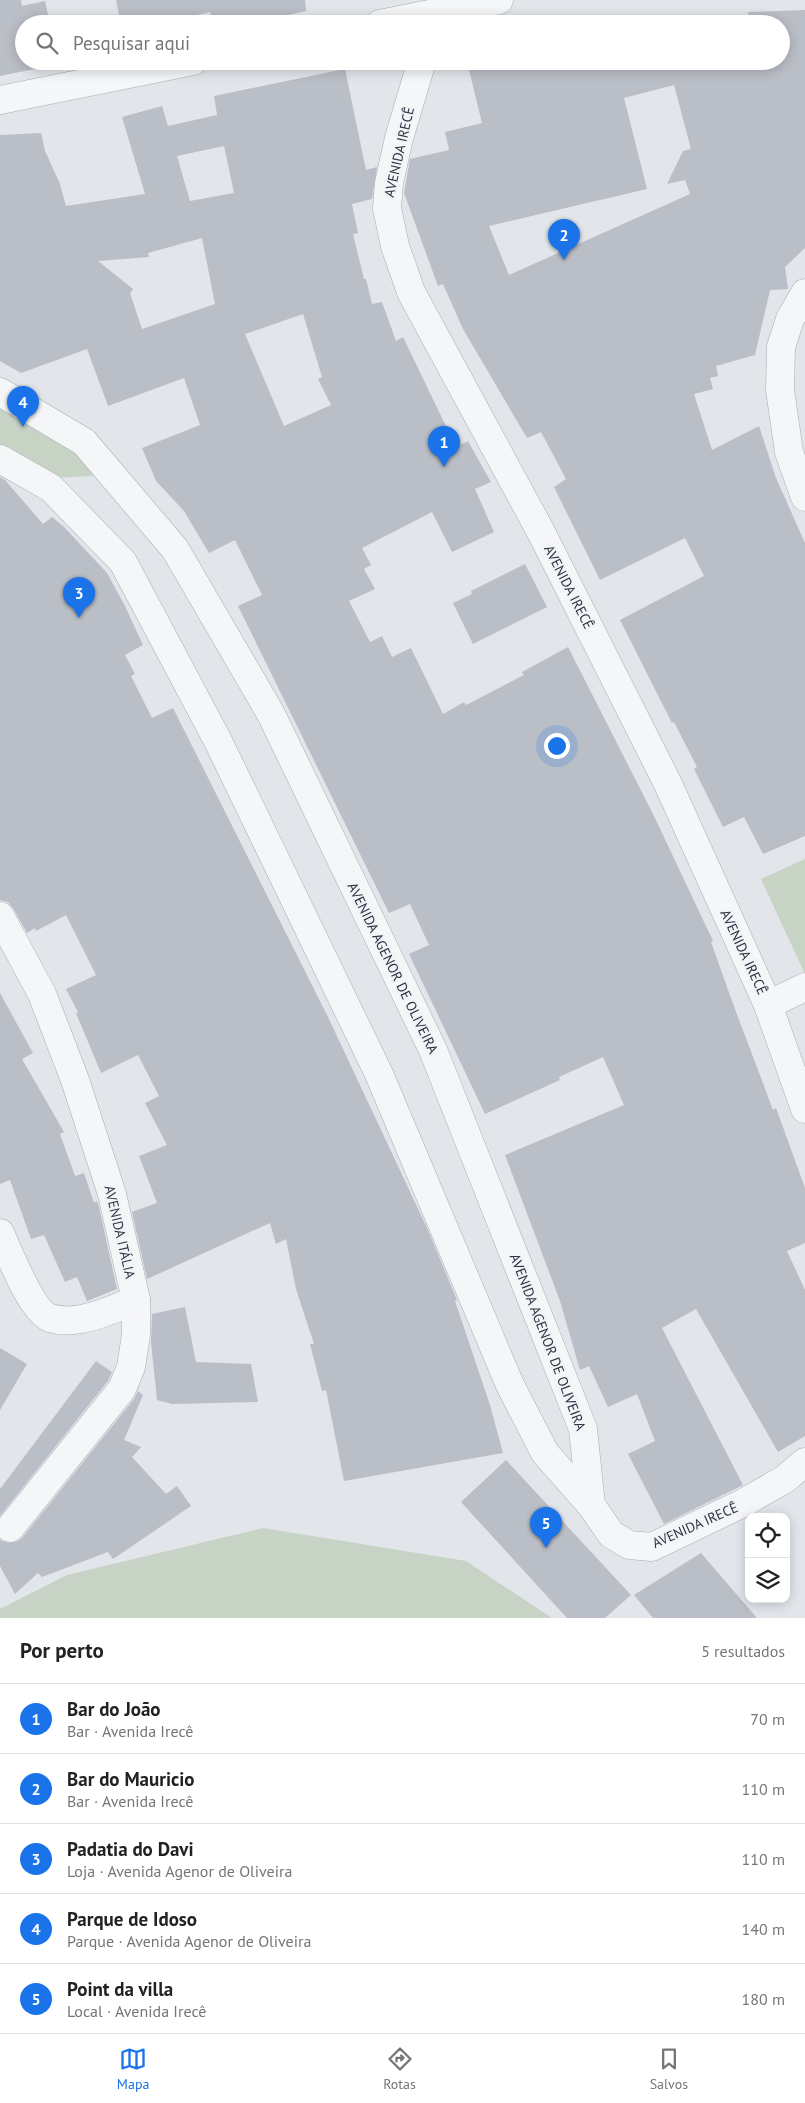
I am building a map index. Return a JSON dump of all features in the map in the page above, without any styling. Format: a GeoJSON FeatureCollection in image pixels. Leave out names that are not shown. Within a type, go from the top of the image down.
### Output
{"type":"FeatureCollection","features":[{"type":"Feature","properties":{"kind":"street"},"geometry":{"type":"LineString","coordinates":[[446,15],[499,0]]}},
{"type":"Feature","properties":{"kind":"street"},"geometry":{"type":"LineString","coordinates":[[0,100],[148,70]]}},
{"type":"Feature","properties":{"kind":"street","name":"AVENIDA IRECÊ"},"geometry":{"type":"LineString","coordinates":[[419,70],[399,138],[389,183],[387,208],[395,246],[410,292],[541,532],[664,776],[768,1005],[805,1109]]}},
{"type":"Feature","properties":{"kind":"street"},"geometry":{"type":"LineString","coordinates":[[805,292],[790,320],[781,347],[780,390],[789,452],[805,497]]}},
{"type":"Feature","properties":{"kind":"street","name":"AVENIDA AGENOR DE OLIVEIRA"},"geometry":{"type":"LineString","coordinates":[[0,392],[84,442],[175,549],[271,714],[433,1050],[583,1429],[591,1504]]}},
{"type":"Feature","properties":{"kind":"street"},"geometry":{"type":"LineString","coordinates":[[0,459],[51,488],[123,562],[218,741],[379,1074],[510,1385],[545,1453],[591,1504]]}},
{"type":"Feature","properties":{"kind":"street","name":"AVENIDA ITÁLIA"},"geometry":{"type":"LineString","coordinates":[[0,916],[42,994],[75,1080],[112,1194],[136,1300],[136,1335],[131,1367],[122,1389],[10,1528]]}},
{"type":"Feature","properties":{"kind":"street"},"geometry":{"type":"LineString","coordinates":[[768,1005],[805,987]]}},
{"type":"Feature","properties":{"kind":"street"},"geometry":{"type":"LineString","coordinates":[[0,1233],[19,1275],[35,1304],[49,1318],[63,1321],[82,1319],[136,1300]]}},
{"type":"Feature","properties":{"kind":"street","name":"AVENIDA IRECÊ"},"geometry":{"type":"LineString","coordinates":[[591,1504],[611,1534],[629,1546],[652,1548],[746,1502],[785,1479],[805,1462]]}},
{"type":"Feature","properties":{"kind":"green space"},"geometry":{"type":"Polygon","coordinates":[[[0,394],[109,471],[90,476],[35,479],[0,460],[0,394]]]}},
{"type":"Feature","properties":{"kind":"green space"},"geometry":{"type":"Polygon","coordinates":[[[805,859],[805,974],[761,879],[805,859]]]}},
{"type":"Feature","properties":{"kind":"green space"},"geometry":{"type":"Polygon","coordinates":[[[263,1528],[466,1561],[552,1618],[0,1618],[0,1609],[67,1575],[263,1528]]]}},
{"type":"Feature","properties":{"kind":"building"},"geometry":{"type":"Polygon","coordinates":[[[0,0],[21,0],[22,6],[45,1],[48,15],[15,15],[15,70],[30,70],[0,76],[0,0]]]}},
{"type":"Feature","properties":{"kind":"building"},"geometry":{"type":"Polygon","coordinates":[[[116,0],[305,0],[306,11],[288,15],[210,15],[210,12],[197,15],[119,15],[116,0]]]}},
{"type":"Feature","properties":{"kind":"building"},"geometry":{"type":"Polygon","coordinates":[[[805,10],[805,248],[785,267],[788,289],[770,290],[755,355],[716,366],[718,376],[710,378],[713,389],[694,394],[712,450],[759,426],[776,478],[805,543],[805,836],[763,854],[744,817],[723,827],[694,769],[697,767],[674,722],[672,723],[620,620],[704,576],[685,538],[600,580],[554,487],[566,479],[541,432],[527,438],[463,329],[443,284],[438,286],[404,193],[410,159],[449,150],[445,132],[482,123],[469,70],[790,70],[790,15],[748,15],[748,12],[805,10]],[[674,85],[624,98],[647,189],[489,226],[509,275],[690,194],[685,180],[667,184],[683,151],[691,149],[674,85]]]}},
{"type":"Feature","properties":{"kind":"building"},"geometry":{"type":"Polygon","coordinates":[[[345,70],[366,170],[377,167],[372,199],[352,204],[358,233],[353,234],[372,304],[382,302],[396,341],[403,337],[456,447],[468,441],[491,482],[475,489],[494,532],[452,552],[432,512],[362,548],[371,565],[364,569],[375,589],[349,601],[370,642],[382,636],[392,657],[411,648],[443,714],[464,702],[466,705],[524,675],[522,672],[568,647],[654,816],[713,941],[711,942],[732,1001],[773,1110],[776,1108],[805,1188],[805,1243],[787,1251],[805,1290],[805,1436],[778,1452],[696,1309],[662,1328],[743,1485],[664,1524],[628,1454],[655,1441],[637,1394],[608,1407],[589,1366],[580,1370],[560,1301],[505,1155],[624,1105],[603,1057],[559,1077],[560,1080],[485,1114],[409,954],[429,945],[410,904],[389,913],[238,606],[262,595],[235,540],[209,553],[184,511],[156,481],[142,448],[200,425],[184,378],[108,406],[87,349],[21,373],[0,361],[0,135],[41,133],[45,151],[60,184],[66,206],[145,194],[122,117],[162,106],[168,126],[217,115],[214,96],[345,70]],[[224,146],[177,156],[190,201],[234,193],[224,146]],[[202,238],[148,253],[149,257],[98,261],[133,289],[130,293],[142,329],[215,304],[202,238]],[[303,314],[245,334],[284,426],[331,405],[318,379],[322,377],[303,314]]]}},
{"type":"Feature","properties":{"kind":"building"},"geometry":{"type":"Polygon","coordinates":[[[0,477],[5,480],[43,524],[52,517],[64,527],[107,573],[125,606],[143,645],[125,655],[135,674],[131,676],[152,718],[173,708],[328,1017],[428,1230],[457,1300],[455,1301],[490,1405],[503,1453],[344,1481],[326,1390],[322,1391],[310,1344],[314,1344],[296,1289],[286,1239],[276,1244],[270,1223],[147,1279],[132,1212],[157,1203],[139,1156],[167,1145],[145,1103],[159,1096],[138,1055],[101,1073],[76,1013],[78,1012],[66,989],[96,975],[66,915],[36,931],[35,928],[27,933],[13,908],[8,902],[0,900],[0,477]]]}},
{"type":"Feature","properties":{"kind":"building"},"geometry":{"type":"Polygon","coordinates":[[[525,564],[547,607],[473,644],[453,603],[472,594],[471,591],[525,564]]]}},
{"type":"Feature","properties":{"kind":"building"},"geometry":{"type":"Polygon","coordinates":[[[0,993],[33,1053],[22,1059],[64,1132],[60,1134],[75,1176],[84,1173],[94,1203],[97,1201],[99,1207],[117,1289],[87,1301],[77,1277],[65,1282],[44,1235],[31,1239],[10,1180],[0,1184],[0,993]]]}},
{"type":"Feature","properties":{"kind":"building"},"geometry":{"type":"Polygon","coordinates":[[[185,1307],[196,1362],[251,1364],[258,1402],[172,1404],[157,1400],[151,1342],[152,1314],[185,1307]]]}},
{"type":"Feature","properties":{"kind":"building"},"geometry":{"type":"Polygon","coordinates":[[[0,1348],[27,1364],[0,1410],[0,1348]]]}},
{"type":"Feature","properties":{"kind":"building"},"geometry":{"type":"Polygon","coordinates":[[[96,1361],[112,1372],[108,1381],[0,1516],[0,1489],[96,1361]]]}},
{"type":"Feature","properties":{"kind":"building"},"geometry":{"type":"Polygon","coordinates":[[[138,1391],[143,1395],[124,1440],[141,1447],[132,1457],[166,1494],[177,1486],[191,1506],[113,1559],[108,1552],[42,1577],[38,1573],[15,1594],[0,1566],[0,1540],[8,1543],[16,1542],[22,1538],[134,1399],[138,1391]]]}},
{"type":"Feature","properties":{"kind":"building"},"geometry":{"type":"Polygon","coordinates":[[[506,1460],[631,1595],[605,1618],[567,1618],[461,1502],[506,1460]]]}},
{"type":"Feature","properties":{"kind":"building"},"geometry":{"type":"Polygon","coordinates":[[[701,1553],[757,1618],[653,1618],[634,1595],[701,1553]]]}},
{"type":"Feature","properties":{"kind":"place","name":"Bar do Mauricio"},"geometry":{"type":"Point","coordinates":[564,260]}},
{"type":"Feature","properties":{"kind":"place","name":"Parque de Idoso"},"geometry":{"type":"Point","coordinates":[23,427]}},
{"type":"Feature","properties":{"kind":"place","name":"Bar do João"},"geometry":{"type":"Point","coordinates":[444,467]}},
{"type":"Feature","properties":{"kind":"place","name":"Padatia do Davi"},"geometry":{"type":"Point","coordinates":[79,618]}},
{"type":"Feature","properties":{"kind":"place","name":"Point da villa"},"geometry":{"type":"Point","coordinates":[546,1548]}}]}
